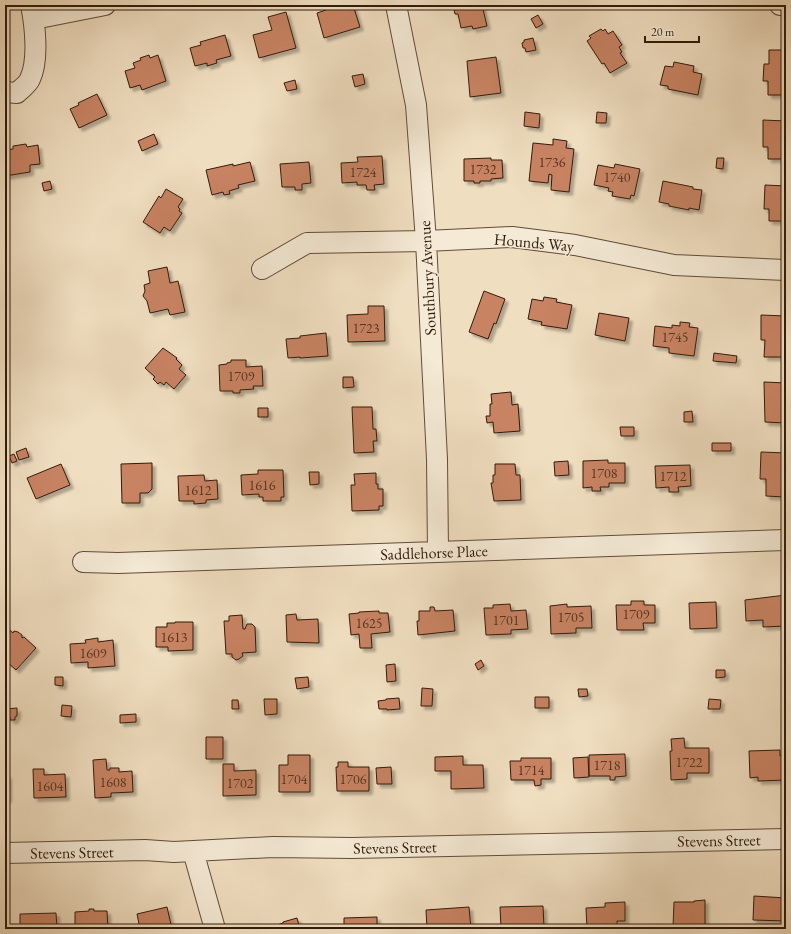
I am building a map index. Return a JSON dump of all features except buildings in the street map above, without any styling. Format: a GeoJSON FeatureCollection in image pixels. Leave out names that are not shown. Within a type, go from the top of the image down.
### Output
{"type":"FeatureCollection","features":[{"type":"Feature","properties":{"kind":"street"},"geometry":{"type":"LineString","coordinates":[[5,92],[17,93],[30,80],[35,59],[32,12],[105,5]]}},
{"type":"Feature","properties":{"kind":"street","name":"Southbury Avenue"},"geometry":{"type":"LineString","coordinates":[[396,5],[416,105],[426,241],[437,459],[438,552]]}},
{"type":"Feature","properties":{"kind":"street"},"geometry":{"type":"LineString","coordinates":[[780,5],[786,5]]}},
{"type":"Feature","properties":{"kind":"street","name":"Hounds Way"},"geometry":{"type":"LineString","coordinates":[[262,269],[307,243],[426,241],[512,237],[575,245],[674,265],[786,270]]}},
{"type":"Feature","properties":{"kind":"street","name":"Saddlehorse Place"},"geometry":{"type":"LineString","coordinates":[[82,562],[118,563],[786,540]]}},
{"type":"Feature","properties":{"kind":"street","name":"Stevens Street"},"geometry":{"type":"LineString","coordinates":[[5,854],[273,847],[352,848],[786,839]]}},
{"type":"Feature","properties":{"kind":"street"},"geometry":{"type":"LineString","coordinates":[[193,850],[216,929]]}}]}
